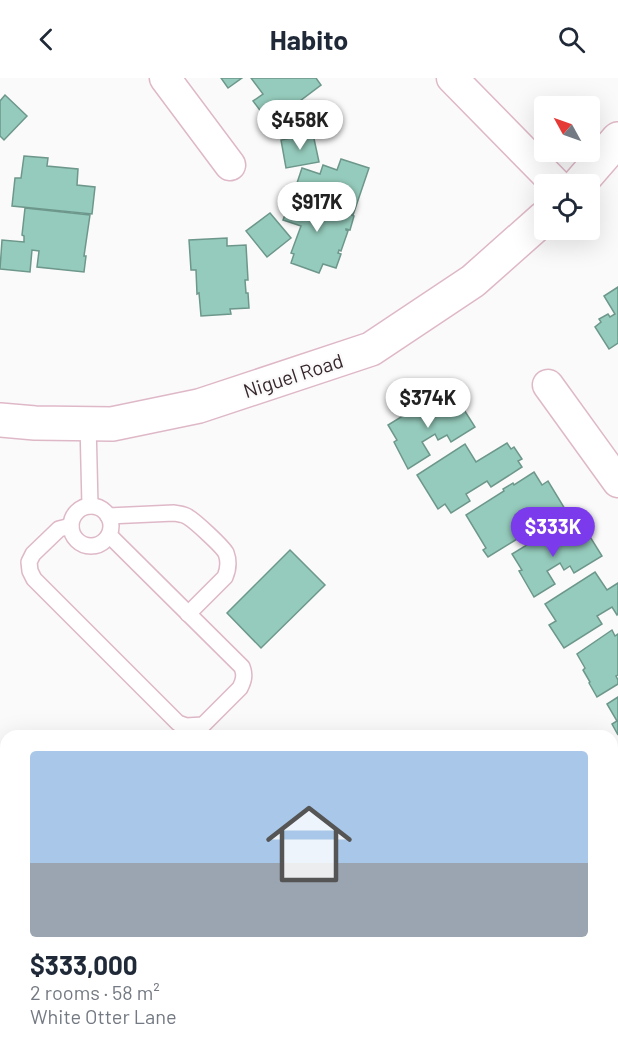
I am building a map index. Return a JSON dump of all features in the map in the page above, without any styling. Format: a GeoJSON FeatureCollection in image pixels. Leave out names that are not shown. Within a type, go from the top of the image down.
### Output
{"type":"FeatureCollection","features":[{"type":"Feature","properties":{"kind":"main road"},"geometry":{"type":"LineString","coordinates":[[588,174],[618,139]]}},
{"type":"Feature","properties":{"kind":"main road","name":"Niguel Road"},"geometry":{"type":"LineString","coordinates":[[0,420],[34,423],[112,423],[199,406],[371,349],[472,281],[534,227]]}},
{"type":"Feature","properties":{"kind":"street"},"geometry":{"type":"LineString","coordinates":[[165,78],[230,165]]}},
{"type":"Feature","properties":{"kind":"street"},"geometry":{"type":"LineString","coordinates":[[452,78],[546,174]]}},
{"type":"Feature","properties":{"kind":"street"},"geometry":{"type":"LineString","coordinates":[[548,385],[618,483]]}},
{"type":"Feature","properties":{"kind":"lane"},"geometry":{"type":"LineString","coordinates":[[88,423],[90,506]]}},
{"type":"Feature","properties":{"kind":"lane"},"geometry":{"type":"LineString","coordinates":[[85,507],[99,508],[108,516],[111,522],[109,535],[99,544],[93,546],[80,543],[72,533],[71,526],[75,514],[85,507]]}},
{"type":"Feature","properties":{"kind":"lane"},"geometry":{"type":"LineString","coordinates":[[108,516],[183,514],[191,518],[225,550],[227,558],[225,577],[188,614]]}},
{"type":"Feature","properties":{"kind":"lane"},"geometry":{"type":"LineString","coordinates":[[71,526],[59,529],[33,554],[29,562],[34,579],[178,723],[195,727],[202,725],[240,688],[244,681],[242,667],[109,535]]}},
{"type":"Feature","properties":{"kind":"building"},"geometry":{"type":"Polygon","coordinates":[[[221,78],[242,78],[228,88],[221,78]]]}},
{"type":"Feature","properties":{"kind":"building"},"geometry":{"type":"Polygon","coordinates":[[[251,78],[316,78],[321,85],[296,104],[303,113],[277,133],[253,101],[263,94],[251,78]]]}},
{"type":"Feature","properties":{"kind":"building"},"geometry":{"type":"Polygon","coordinates":[[[5,95],[27,116],[4,140],[0,136],[0,101],[5,95]]]}},
{"type":"Feature","properties":{"kind":"building"},"geometry":{"type":"Polygon","coordinates":[[[313,134],[319,162],[286,168],[281,140],[313,134]]]}},
{"type":"Feature","properties":{"kind":"building"},"geometry":{"type":"Polygon","coordinates":[[[24,156],[48,158],[47,166],[78,169],[77,185],[95,187],[92,214],[12,206],[15,178],[21,178],[24,156]]]}},
{"type":"Feature","properties":{"kind":"building"},"geometry":{"type":"Polygon","coordinates":[[[341,159],[369,168],[353,215],[293,195],[302,168],[320,174],[323,165],[337,170],[341,159]]]}},
{"type":"Feature","properties":{"kind":"building"},"geometry":{"type":"Polygon","coordinates":[[[292,195],[354,216],[350,230],[346,229],[348,231],[341,251],[339,250],[338,253],[341,254],[336,268],[323,264],[319,273],[291,263],[294,254],[291,253],[301,226],[283,220],[292,195]]]}},
{"type":"Feature","properties":{"kind":"building"},"geometry":{"type":"Polygon","coordinates":[[[25,208],[90,215],[84,272],[37,267],[39,251],[32,250],[30,272],[0,269],[2,240],[24,242],[22,235],[25,208]]]}},
{"type":"Feature","properties":{"kind":"building"},"geometry":{"type":"Polygon","coordinates":[[[270,213],[291,238],[267,257],[246,231],[270,213]]]}},
{"type":"Feature","properties":{"kind":"building"},"geometry":{"type":"Polygon","coordinates":[[[227,238],[227,246],[246,245],[248,280],[245,280],[249,308],[230,309],[231,314],[201,316],[196,270],[191,270],[189,240],[227,238]]]}},
{"type":"Feature","properties":{"kind":"building"},"geometry":{"type":"Polygon","coordinates":[[[618,287],[618,343],[609,349],[595,327],[601,322],[599,319],[608,314],[610,317],[615,314],[604,296],[618,287]]]}},
{"type":"Feature","properties":{"kind":"building"},"geometry":{"type":"Polygon","coordinates":[[[440,399],[446,409],[455,403],[458,408],[461,405],[475,427],[451,442],[447,435],[438,440],[435,434],[422,442],[430,455],[408,469],[394,442],[397,440],[388,425],[422,404],[425,409],[440,399]]]}},
{"type":"Feature","properties":{"kind":"building"},"geometry":{"type":"Polygon","coordinates":[[[507,443],[511,449],[514,447],[522,459],[518,461],[522,467],[491,487],[487,481],[466,494],[470,501],[451,513],[445,504],[438,509],[417,475],[465,444],[476,462],[507,443]]]}},
{"type":"Feature","properties":{"kind":"building"},"geometry":{"type":"Polygon","coordinates":[[[534,472],[542,485],[548,481],[565,509],[535,528],[524,509],[515,515],[527,533],[488,557],[483,550],[486,548],[466,515],[504,491],[503,489],[534,472]]]}},
{"type":"Feature","properties":{"kind":"building"},"geometry":{"type":"Polygon","coordinates":[[[565,529],[574,544],[589,535],[602,556],[574,573],[570,566],[564,570],[560,563],[547,571],[555,584],[534,597],[512,554],[548,532],[551,537],[565,529]]]}},
{"type":"Feature","properties":{"kind":"building"},"geometry":{"type":"Polygon","coordinates":[[[290,550],[325,585],[261,648],[227,613],[290,550]]]}},
{"type":"Feature","properties":{"kind":"building"},"geometry":{"type":"Polygon","coordinates":[[[595,572],[607,590],[618,583],[618,614],[612,607],[597,616],[602,624],[564,648],[549,625],[556,621],[545,604],[595,572]]]}},
{"type":"Feature","properties":{"kind":"building"},"geometry":{"type":"Polygon","coordinates":[[[612,630],[615,636],[618,634],[618,675],[616,676],[618,684],[597,697],[577,654],[612,630]]]}},
{"type":"Feature","properties":{"kind":"building"},"geometry":{"type":"Polygon","coordinates":[[[618,697],[618,730],[615,730],[612,724],[617,721],[607,704],[618,697]]]}}]}
